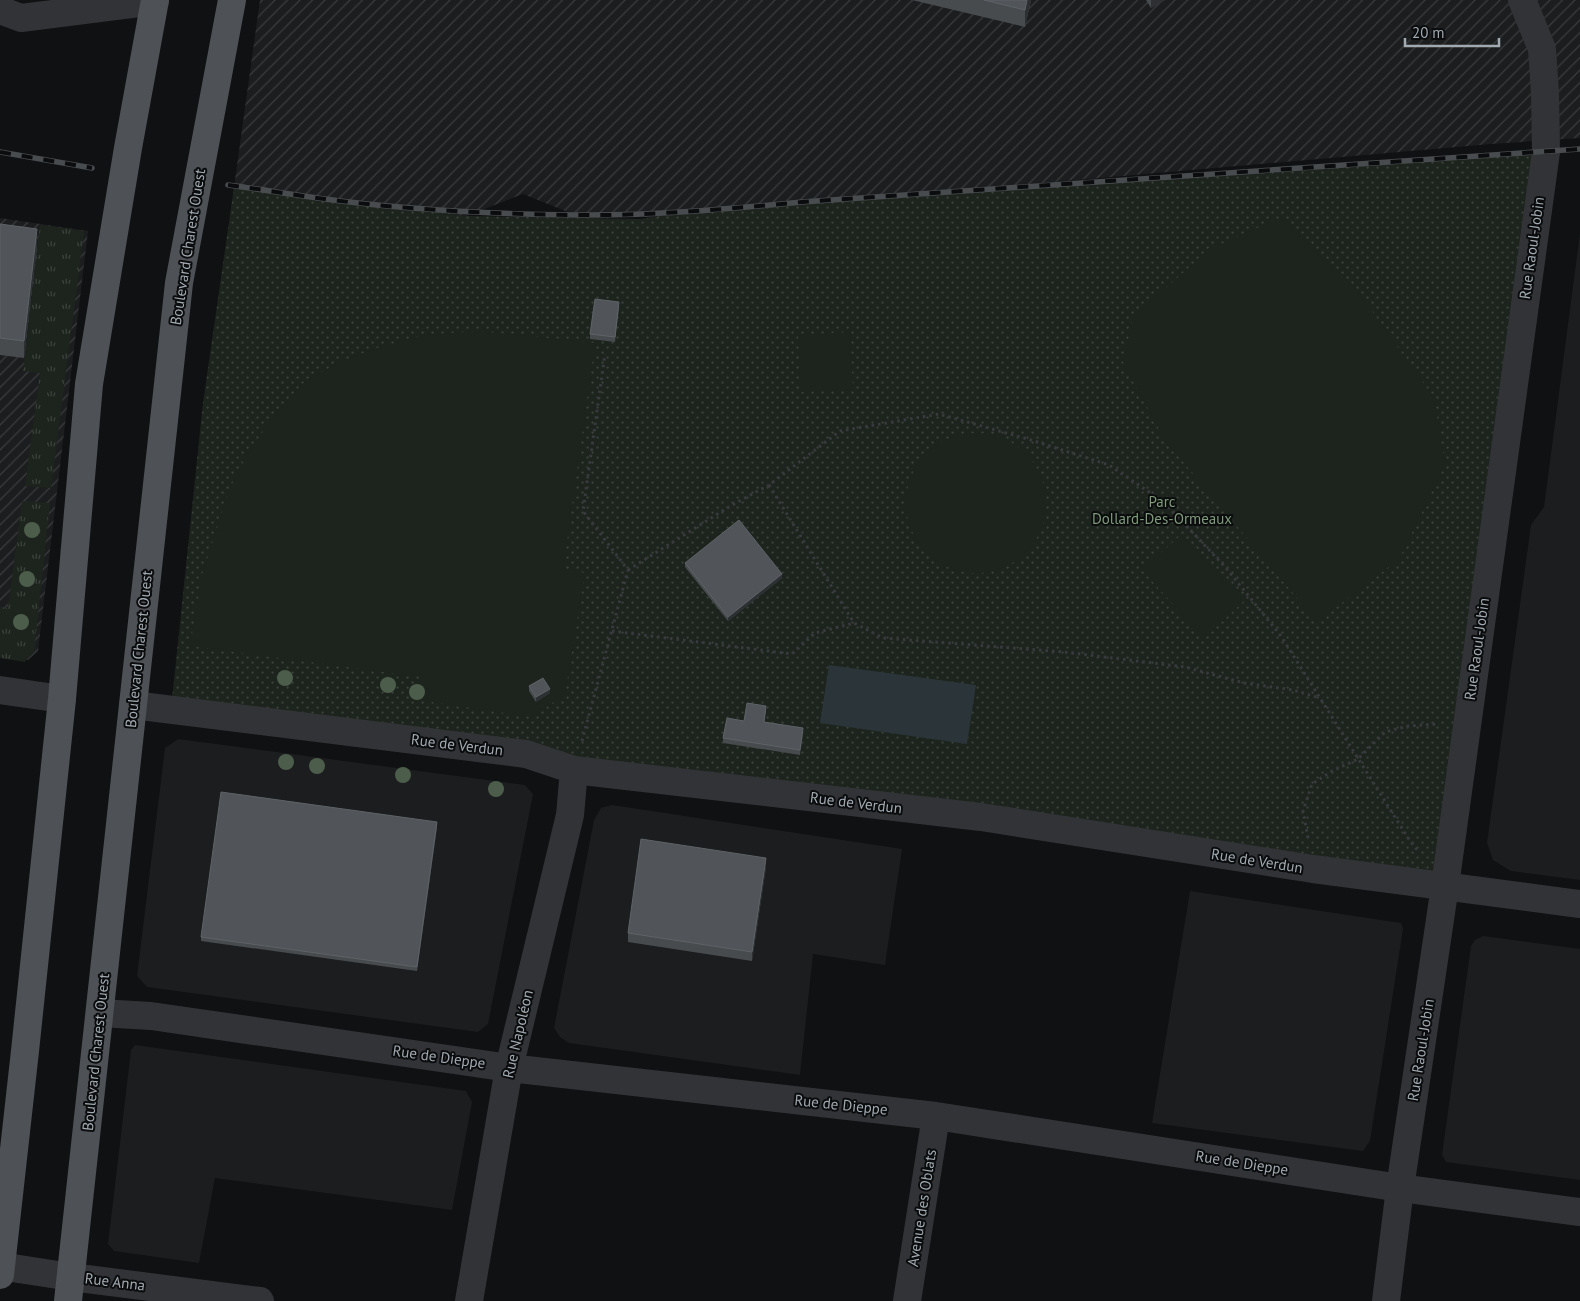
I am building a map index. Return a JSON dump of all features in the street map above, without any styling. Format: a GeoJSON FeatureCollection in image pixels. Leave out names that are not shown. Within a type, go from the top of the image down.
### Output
{"type":"FeatureCollection","features":[{"type":"Feature","properties":{"kind":"main road"},"geometry":{"type":"LineString","coordinates":[[0,1269],[28,1032],[62,698],[89,384],[155,0]]}},
{"type":"Feature","properties":{"kind":"main road","name":"Boulevard Charest Ouest"},"geometry":{"type":"LineString","coordinates":[[70,1289],[179,284],[232,0]]}},
{"type":"Feature","properties":{"kind":"street"},"geometry":{"type":"LineString","coordinates":[[0,10],[21,18],[155,0]]}},
{"type":"Feature","properties":{"kind":"street","name":"Rue Raoul-Jobin"},"geometry":{"type":"LineString","coordinates":[[1386,1301],[1400,1188],[1445,886],[1546,152],[1542,49],[1522,0]]}},
{"type":"Feature","properties":{"kind":"street"},"geometry":{"type":"LineString","coordinates":[[0,690],[62,698]]}},
{"type":"Feature","properties":{"kind":"street","name":"Rue de Verdun"},"geometry":{"type":"LineString","coordinates":[[133,705],[526,754],[574,770],[981,817],[1313,869],[1580,904]]}},
{"type":"Feature","properties":{"kind":"street","name":"Rue Napoléon"},"geometry":{"type":"LineString","coordinates":[[469,1301],[509,1068],[570,815],[574,770]]}},
{"type":"Feature","properties":{"kind":"street","name":"Rue de Dieppe"},"geometry":{"type":"LineString","coordinates":[[100,1013],[151,1016],[509,1068],[936,1116],[1400,1188],[1580,1212]]}},
{"type":"Feature","properties":{"kind":"street","name":"Avenue des Oblats"},"geometry":{"type":"LineString","coordinates":[[908,1301],[936,1116]]}},
{"type":"Feature","properties":{"kind":"street","name":"Rue Anna"},"geometry":{"type":"LineString","coordinates":[[0,1269],[70,1289],[260,1301]]}},
{"type":"Feature","properties":{"kind":"path"},"geometry":{"type":"LineString","coordinates":[[605,354],[583,511],[628,570]]}},
{"type":"Feature","properties":{"kind":"path"},"geometry":{"type":"LineString","coordinates":[[574,770],[628,570],[732,504],[769,485],[840,431],[939,414],[1031,440],[1109,465],[1164,502],[1226,568],[1282,636],[1410,841],[1445,886]]}},
{"type":"Feature","properties":{"kind":"path"},"geometry":{"type":"LineString","coordinates":[[769,485],[854,623],[883,638],[1064,652],[1185,666],[1244,683],[1294,690],[1320,698]]}},
{"type":"Feature","properties":{"kind":"path"},"geometry":{"type":"LineString","coordinates":[[612,631],[792,654],[815,633],[854,623]]}},
{"type":"Feature","properties":{"kind":"path"},"geometry":{"type":"LineString","coordinates":[[1313,869],[1303,811],[1312,784],[1332,771],[1358,759],[1385,732],[1408,726],[1434,724],[1466,728]]}},
{"type":"Feature","properties":{"kind":"shaded area"},"geometry":{"type":"Polygon","coordinates":[[[260,0],[1580,0],[1580,138],[1491,144],[721,211],[683,226],[638,215],[575,215],[523,194],[464,217],[234,187],[260,0]]]}},
{"type":"Feature","properties":{"kind":"shaded area"},"geometry":{"type":"Polygon","coordinates":[[[0,218],[88,231],[38,651],[28,660],[0,656],[0,218]]]}},
{"type":"Feature","properties":{"kind":"shaded area"},"geometry":{"type":"Polygon","coordinates":[[[1580,233],[1580,880],[1511,871],[1493,860],[1487,843],[1531,525],[1544,507],[1580,233]]]}},
{"type":"Feature","properties":{"kind":"shaded area"},"geometry":{"type":"Polygon","coordinates":[[[829,665],[976,685],[967,744],[820,723],[829,665]]]}},
{"type":"Feature","properties":{"kind":"shaded area"},"geometry":{"type":"Polygon","coordinates":[[[178,739],[525,785],[533,794],[488,1024],[478,1032],[147,987],[137,976],[165,748],[178,739]]]}},
{"type":"Feature","properties":{"kind":"shaded area"},"geometry":{"type":"Polygon","coordinates":[[[612,805],[902,849],[885,965],[813,954],[800,1075],[569,1043],[560,1037],[554,1028],[594,820],[601,808],[612,805]]]}},
{"type":"Feature","properties":{"kind":"shaded area"},"geometry":{"type":"Polygon","coordinates":[[[1190,891],[1401,923],[1403,929],[1370,1141],[1363,1151],[1152,1123],[1190,891]]]}},
{"type":"Feature","properties":{"kind":"shaded area"},"geometry":{"type":"Polygon","coordinates":[[[1483,936],[1580,949],[1580,1180],[1446,1162],[1442,1155],[1471,946],[1475,940],[1483,936]]]}},
{"type":"Feature","properties":{"kind":"shaded area"},"geometry":{"type":"Polygon","coordinates":[[[135,1045],[466,1091],[472,1102],[452,1210],[215,1178],[199,1263],[114,1251],[108,1244],[131,1050],[135,1045]]]}},
{"type":"Feature","properties":{"kind":"green space","name":"Parc Dollard-Des-Ormeaux"},"geometry":{"type":"Polygon","coordinates":[[[1546,152],[1445,886],[171,709],[203,403],[234,187],[465,216],[639,219],[721,210],[1546,152]]]}},
{"type":"Feature","properties":{"kind":"green space"},"geometry":{"type":"Polygon","coordinates":[[[1280,218],[1356,289],[1434,398],[1445,465],[1399,559],[1317,622],[1165,440],[1123,363],[1133,317],[1210,249],[1280,218]]]}},
{"type":"Feature","properties":{"kind":"green space"},"geometry":{"type":"Polygon","coordinates":[[[40,225],[84,231],[51,488],[25,486],[40,373],[23,371],[40,225]]]}},
{"type":"Feature","properties":{"kind":"green space"},"geometry":{"type":"Polygon","coordinates":[[[478,331],[595,343],[563,570],[585,573],[565,694],[532,717],[419,700],[422,677],[190,646],[202,575],[230,488],[248,453],[274,416],[302,384],[339,362],[377,348],[425,335],[478,331]]]}},
{"type":"Feature","properties":{"kind":"green space"},"geometry":{"type":"Polygon","coordinates":[[[850,332],[853,389],[801,392],[798,335],[850,332]]]}},
{"type":"Feature","properties":{"kind":"green space"},"geometry":{"type":"Polygon","coordinates":[[[976,433],[990,434],[1003,438],[1026,453],[1041,476],[1045,489],[1045,517],[1041,530],[1026,553],[1003,568],[990,572],[976,573],[962,572],[949,568],[926,553],[911,530],[907,517],[906,503],[907,489],[911,476],[926,453],[949,438],[962,434],[976,433]]]}},
{"type":"Feature","properties":{"kind":"green space"},"geometry":{"type":"Polygon","coordinates":[[[22,502],[50,503],[34,652],[26,658],[25,662],[0,658],[0,607],[8,608],[22,502]]]}},
{"type":"Feature","properties":{"kind":"green space"},"geometry":{"type":"Polygon","coordinates":[[[1181,535],[1243,602],[1204,638],[1142,570],[1181,535]]]}},
{"type":"Feature","properties":{"kind":"building"},"geometry":{"type":"Polygon","coordinates":[[[984,0],[1027,0],[1025,10],[984,0]]]}},
{"type":"Feature","properties":{"kind":"building"},"geometry":{"type":"Polygon","coordinates":[[[0,224],[37,229],[24,341],[0,338],[0,224]]]}},
{"type":"Feature","properties":{"kind":"building"},"geometry":{"type":"Polygon","coordinates":[[[595,299],[619,302],[615,337],[590,334],[595,299]]]}},
{"type":"Feature","properties":{"kind":"building"},"geometry":{"type":"Polygon","coordinates":[[[739,520],[782,574],[728,617],[685,563],[739,520]]]}},
{"type":"Feature","properties":{"kind":"building"},"geometry":{"type":"Polygon","coordinates":[[[543,678],[550,689],[536,697],[529,686],[543,678]]]}},
{"type":"Feature","properties":{"kind":"building"},"geometry":{"type":"Polygon","coordinates":[[[747,703],[766,706],[764,722],[803,728],[800,750],[723,738],[727,718],[744,721],[747,703]]]}},
{"type":"Feature","properties":{"kind":"building"},"geometry":{"type":"Polygon","coordinates":[[[221,792],[437,822],[417,967],[201,937],[221,792]]]}},
{"type":"Feature","properties":{"kind":"building"},"geometry":{"type":"Polygon","coordinates":[[[641,839],[766,858],[752,952],[628,933],[641,839]]]}},
{"type":"Feature","properties":{"kind":"railway"},"geometry":{"type":"LineString","coordinates":[[228,185],[356,203],[418,209],[603,215],[689,212],[802,202],[1580,149]]}},
{"type":"Feature","properties":{"kind":"railway"},"geometry":{"type":"LineString","coordinates":[[0,152],[92,168]]}}]}
